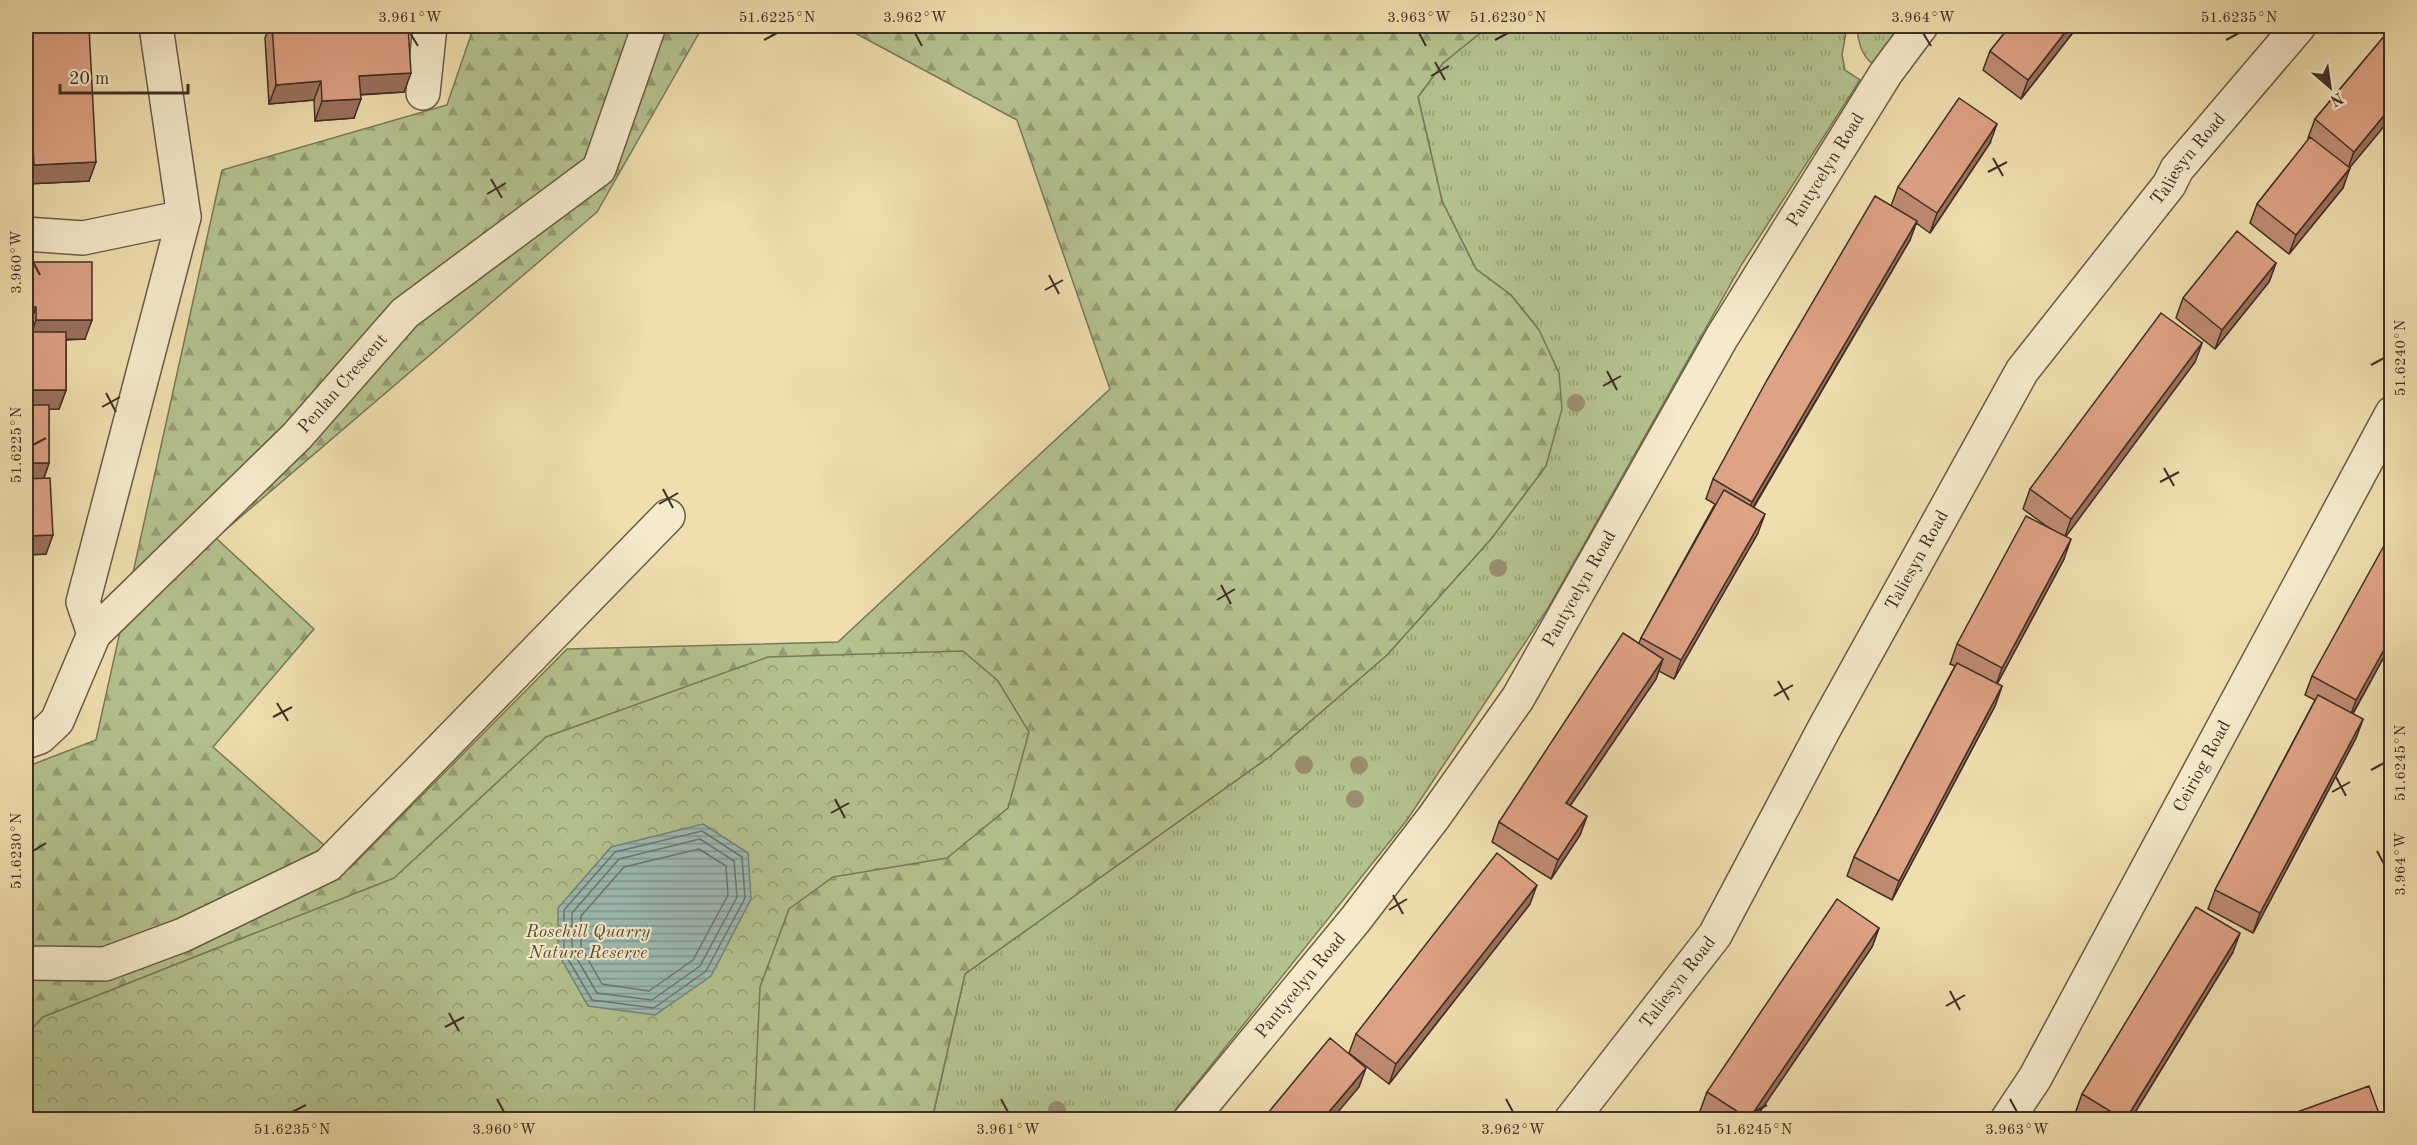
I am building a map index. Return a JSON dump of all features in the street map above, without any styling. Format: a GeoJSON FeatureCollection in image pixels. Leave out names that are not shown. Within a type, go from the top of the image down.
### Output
{"type":"FeatureCollection","features":[{"type":"Feature","properties":{"kind":"street"},"geometry":{"type":"LineString","coordinates":[[94,634],[83,602],[184,217],[156,26]]}},
{"type":"Feature","properties":{"kind":"street"},"geometry":{"type":"LineString","coordinates":[[423,93],[430,26]]}},
{"type":"Feature","properties":{"kind":"street","name":"Penlan Crescent"},"geometry":{"type":"LineString","coordinates":[[26,742],[40,737],[57,721],[94,634],[297,436],[405,313],[599,169],[649,26]]}},
{"type":"Feature","properties":{"kind":"street","name":"Pantycelyn Road"},"geometry":{"type":"LineString","coordinates":[[1190,1119],[1355,920],[1434,817],[1518,698],[1722,337],[1886,73],[1922,26]]}},
{"type":"Feature","properties":{"kind":"street","name":"Taliesyn Road"},"geometry":{"type":"LineString","coordinates":[[1571,1119],[1715,935],[1824,729],[2022,371],[2169,184],[2177,169],[2299,26]]}},
{"type":"Feature","properties":{"kind":"street"},"geometry":{"type":"LineString","coordinates":[[26,234],[83,238],[184,217]]}},
{"type":"Feature","properties":{"kind":"street","name":"Ceiriog Road"},"geometry":{"type":"LineString","coordinates":[[2007,1119],[2035,1078],[2391,413]]}},
{"type":"Feature","properties":{"kind":"street"},"geometry":{"type":"LineString","coordinates":[[26,961],[31,963],[105,964],[183,934],[328,865],[668,516]]}},
{"type":"Feature","properties":{"kind":"green space"},"geometry":{"type":"Polygon","coordinates":[[[474,26],[703,26],[597,212],[216,538],[314,629],[213,747],[350,868],[567,649],[838,642],[1110,389],[1017,120],[842,26],[1489,26],[1443,63],[1418,97],[1442,201],[1476,269],[1511,295],[1539,330],[1559,373],[1562,409],[1546,466],[1491,539],[1387,655],[1269,757],[965,974],[932,1119],[26,1120],[26,767],[96,740],[222,170],[447,105],[474,26]]]}},
{"type":"Feature","properties":{"kind":"green space"},"geometry":{"type":"Polygon","coordinates":[[[1489,26],[1847,26],[1842,55],[1845,70],[1860,80],[1742,264],[1548,608],[1407,820],[1168,1119],[932,1120],[965,974],[1269,757],[1387,655],[1491,539],[1546,466],[1539,330],[1511,295],[1476,269],[1442,201],[1418,97],[1443,63],[1489,26]]]}},
{"type":"Feature","properties":{"kind":"green space"},"geometry":{"type":"Polygon","coordinates":[[[1858,26],[1902,26],[1872,63],[1860,46],[1858,26]]]}},
{"type":"Feature","properties":{"kind":"green space","name":"Rosehill Quarry Nature Reserve"},"geometry":{"type":"Polygon","coordinates":[[[963,651],[998,681],[1029,732],[1008,808],[947,858],[833,877],[789,909],[760,987],[754,1119],[26,1119],[26,1035],[43,1017],[394,878],[546,737],[768,657],[963,651]]]}},
{"type":"Feature","properties":{"kind":"water"},"geometry":{"type":"Polygon","coordinates":[[[703,824],[748,853],[751,899],[711,976],[655,1015],[588,1006],[558,953],[558,908],[611,847],[703,824]]]}},
{"type":"Feature","properties":{"kind":"building"},"geometry":{"type":"Polygon","coordinates":[[[272,26],[408,26],[411,73],[359,76],[361,99],[322,101],[321,81],[276,85],[272,26]]]}},
{"type":"Feature","properties":{"kind":"building"},"geometry":{"type":"Polygon","coordinates":[[[2010,26],[2070,26],[2028,80],[1990,51],[2010,26]]]}},
{"type":"Feature","properties":{"kind":"building"},"geometry":{"type":"Polygon","coordinates":[[[89,27],[96,162],[34,165],[32,122],[26,122],[26,31],[89,27]]]}},
{"type":"Feature","properties":{"kind":"building"},"geometry":{"type":"Polygon","coordinates":[[[2391,28],[2391,107],[2354,152],[2315,119],[2391,28]]]}},
{"type":"Feature","properties":{"kind":"building"},"geometry":{"type":"Polygon","coordinates":[[[1959,98],[1997,124],[1937,213],[1898,187],[1959,98]]]}},
{"type":"Feature","properties":{"kind":"building"},"geometry":{"type":"Polygon","coordinates":[[[2310,137],[2350,168],[2296,235],[2257,204],[2310,137]]]}},
{"type":"Feature","properties":{"kind":"building"},"geometry":{"type":"Polygon","coordinates":[[[1875,196],[1917,221],[1752,502],[1713,479],[1767,380],[1875,196]]]}},
{"type":"Feature","properties":{"kind":"building"},"geometry":{"type":"Polygon","coordinates":[[[2237,231],[2276,263],[2222,330],[2183,298],[2237,231]]]}},
{"type":"Feature","properties":{"kind":"building"},"geometry":{"type":"Polygon","coordinates":[[[28,262],[92,262],[92,320],[36,320],[36,307],[28,307],[28,262]]]}},
{"type":"Feature","properties":{"kind":"building"},"geometry":{"type":"Polygon","coordinates":[[[2161,313],[2202,343],[2071,519],[2030,489],[2161,313]]]}},
{"type":"Feature","properties":{"kind":"building"},"geometry":{"type":"Polygon","coordinates":[[[26,332],[66,332],[66,390],[26,390],[26,332]]]}},
{"type":"Feature","properties":{"kind":"building"},"geometry":{"type":"Polygon","coordinates":[[[26,405],[49,405],[49,463],[26,463],[26,405]]]}},
{"type":"Feature","properties":{"kind":"building"},"geometry":{"type":"Polygon","coordinates":[[[50,478],[53,535],[26,536],[26,479],[50,478]]]}},
{"type":"Feature","properties":{"kind":"building"},"geometry":{"type":"Polygon","coordinates":[[[1724,490],[1765,514],[1681,660],[1641,638],[1724,490]]]}},
{"type":"Feature","properties":{"kind":"building"},"geometry":{"type":"Polygon","coordinates":[[[2026,516],[2071,539],[2002,668],[1957,644],[2026,516]]]}},
{"type":"Feature","properties":{"kind":"building"},"geometry":{"type":"Polygon","coordinates":[[[2391,533],[2391,637],[2356,700],[2312,676],[2391,533]]]}},
{"type":"Feature","properties":{"kind":"building"},"geometry":{"type":"Polygon","coordinates":[[[1623,633],[1663,659],[1566,803],[1587,816],[1558,860],[1499,822],[1623,633]]]}},
{"type":"Feature","properties":{"kind":"building"},"geometry":{"type":"Polygon","coordinates":[[[1957,663],[2002,686],[1899,881],[1854,857],[1957,663]]]}},
{"type":"Feature","properties":{"kind":"building"},"geometry":{"type":"Polygon","coordinates":[[[2318,695],[2363,719],[2260,913],[2215,890],[2318,695]]]}},
{"type":"Feature","properties":{"kind":"building"},"geometry":{"type":"Polygon","coordinates":[[[1497,853],[1537,885],[1396,1064],[1356,1034],[1497,853]]]}},
{"type":"Feature","properties":{"kind":"building"},"geometry":{"type":"Polygon","coordinates":[[[1837,899],[1879,928],[1749,1119],[1707,1092],[1837,899]]]}},
{"type":"Feature","properties":{"kind":"building"},"geometry":{"type":"Polygon","coordinates":[[[2196,907],[2240,933],[2126,1119],[2123,1119],[2082,1094],[2196,907]]]}},
{"type":"Feature","properties":{"kind":"building"},"geometry":{"type":"Polygon","coordinates":[[[1330,1038],[1366,1068],[1323,1119],[1263,1119],[1330,1038]]]}},
{"type":"Feature","properties":{"kind":"building"},"geometry":{"type":"Polygon","coordinates":[[[2369,1086],[2381,1119],[2278,1119],[2369,1086]]]}},
{"type":"Feature","properties":{"kind":"building"},"geometry":{"type":"Polygon","coordinates":[[[1677,1113],[1685,1119],[1672,1119],[1677,1113]]]}}]}
